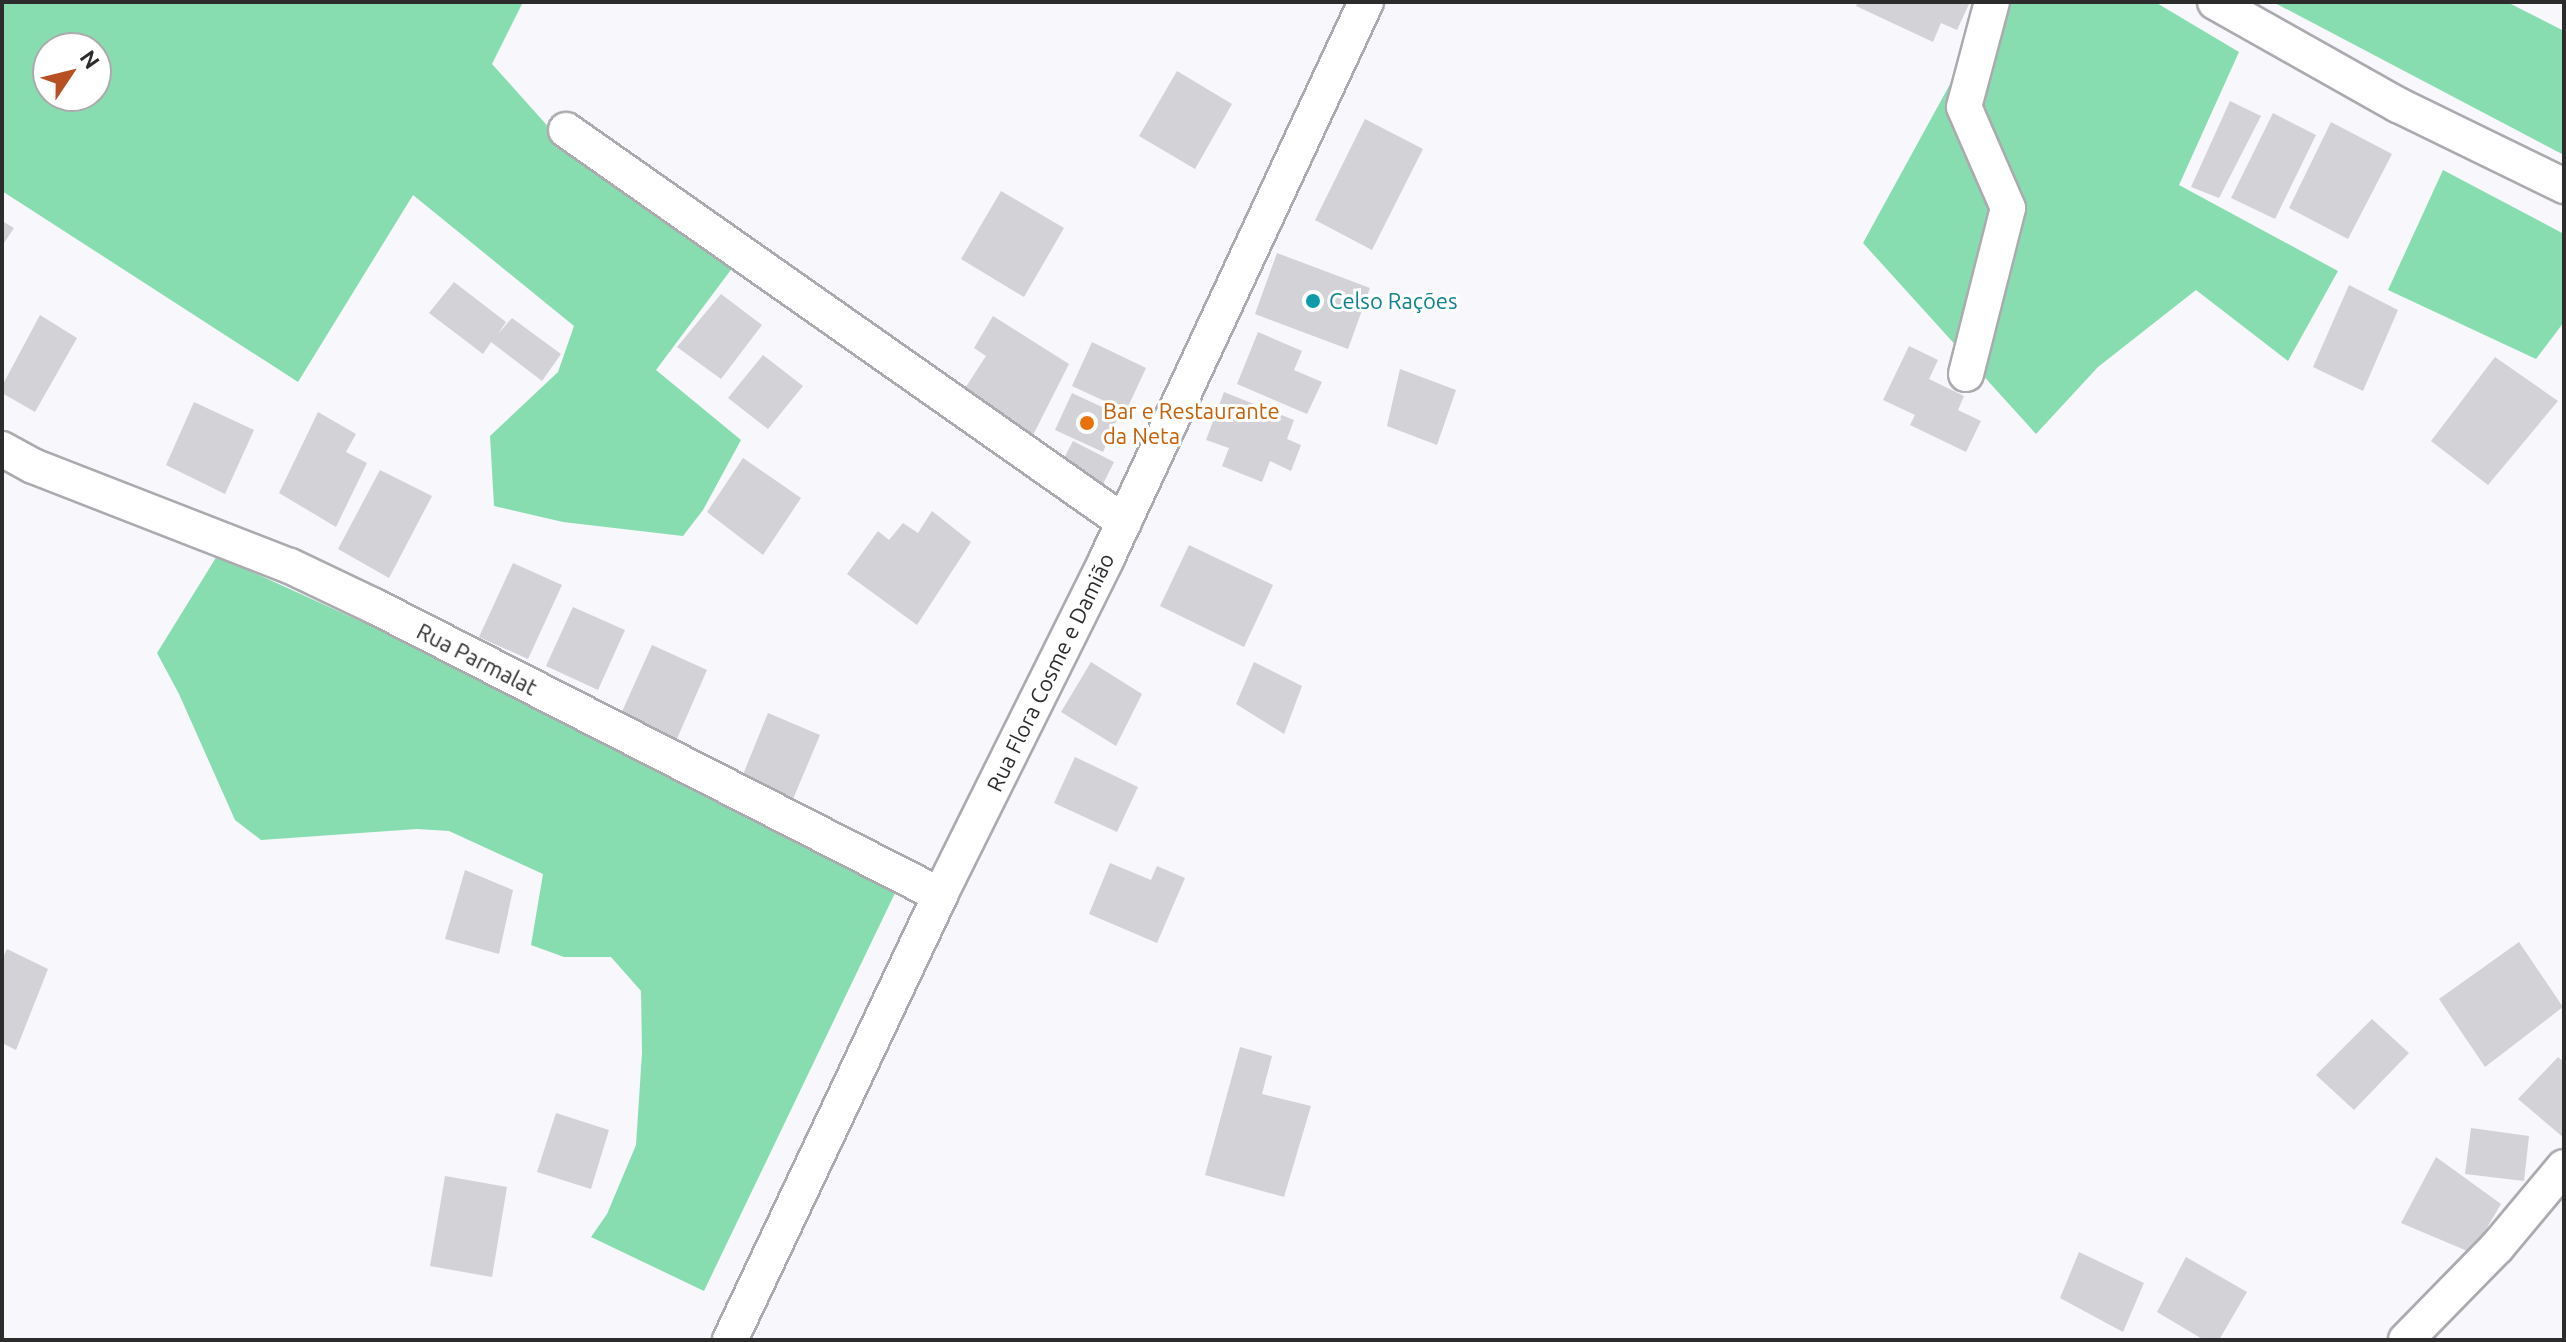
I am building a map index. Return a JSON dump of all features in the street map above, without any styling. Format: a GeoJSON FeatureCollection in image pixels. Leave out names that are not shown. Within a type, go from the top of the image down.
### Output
{"type":"FeatureCollection","features":[{"type":"Feature","properties":{"kind":"street","name":"Rua Flora Cosme e Damião"},"geometry":{"type":"LineString","coordinates":[[730,1340],[940,895],[1124,522],[1366,2]]}},
{"type":"Feature","properties":{"kind":"street"},"geometry":{"type":"LineString","coordinates":[[1966,374],[2008,208],[1964,107],[1992,2]]}},
{"type":"Feature","properties":{"kind":"street"},"geometry":{"type":"LineString","coordinates":[[2215,2],[2398,105],[2564,186]]}},
{"type":"Feature","properties":{"kind":"street"},"geometry":{"type":"LineString","coordinates":[[566,130],[1124,522]]}},
{"type":"Feature","properties":{"kind":"street","name":"Rua Parmalat"},"geometry":{"type":"LineString","coordinates":[[2,449],[33,466],[290,566],[360,599],[940,895]]}},
{"type":"Feature","properties":{"kind":"street"},"geometry":{"type":"LineString","coordinates":[[2406,1340],[2497,1247],[2564,1167]]}},
{"type":"Feature","properties":{"kind":"green space"},"geometry":{"type":"Polygon","coordinates":[[[2,2],[523,2],[492,64],[561,141],[736,263],[656,370],[741,440],[703,510],[683,536],[563,522],[494,506],[490,436],[558,372],[574,326],[413,195],[298,382],[2,191],[2,2]]]}},
{"type":"Feature","properties":{"kind":"green space"},"geometry":{"type":"Polygon","coordinates":[[[1995,2],[2155,2],[2239,52],[2179,185],[2338,271],[2288,361],[2196,290],[2098,367],[2036,434],[1863,243],[1995,2]]]}},
{"type":"Feature","properties":{"kind":"green space"},"geometry":{"type":"Polygon","coordinates":[[[2273,2],[2507,2],[2564,31],[2564,155],[2273,2]]]}},
{"type":"Feature","properties":{"kind":"green space"},"geometry":{"type":"Polygon","coordinates":[[[2443,170],[2564,234],[2564,322],[2536,359],[2388,290],[2443,170]]]}},
{"type":"Feature","properties":{"kind":"green space"},"geometry":{"type":"Polygon","coordinates":[[[217,556],[529,698],[896,891],[704,1291],[591,1237],[607,1214],[636,1145],[642,1053],[641,991],[611,957],[564,957],[531,945],[543,874],[449,831],[417,829],[261,840],[235,820],[179,694],[157,653],[217,556]]]}},
{"type":"Feature","properties":{"kind":"building"},"geometry":{"type":"Polygon","coordinates":[[[1858,2],[1970,2],[1957,30],[1941,23],[1933,42],[1856,6],[1858,2]]]}},
{"type":"Feature","properties":{"kind":"building"},"geometry":{"type":"Polygon","coordinates":[[[1177,71],[1232,104],[1195,169],[1139,136],[1177,71]]]}},
{"type":"Feature","properties":{"kind":"building"},"geometry":{"type":"Polygon","coordinates":[[[2230,101],[2261,116],[2219,198],[2191,187],[2230,101]]]}},
{"type":"Feature","properties":{"kind":"building"},"geometry":{"type":"Polygon","coordinates":[[[2273,113],[2316,135],[2275,219],[2231,198],[2273,113]]]}},
{"type":"Feature","properties":{"kind":"building"},"geometry":{"type":"Polygon","coordinates":[[[1365,119],[1423,149],[1372,250],[1315,220],[1365,119]]]}},
{"type":"Feature","properties":{"kind":"building"},"geometry":{"type":"Polygon","coordinates":[[[2331,122],[2392,154],[2348,239],[2289,208],[2331,122]]]}},
{"type":"Feature","properties":{"kind":"building"},"geometry":{"type":"Polygon","coordinates":[[[1001,191],[1064,228],[1024,297],[961,259],[1001,191]]]}},
{"type":"Feature","properties":{"kind":"building"},"geometry":{"type":"Polygon","coordinates":[[[2,221],[14,228],[2,246],[2,221]]]}},
{"type":"Feature","properties":{"kind":"building","name":"Celso Rações"},"geometry":{"type":"Polygon","coordinates":[[[1277,253],[1370,288],[1348,349],[1255,314],[1277,253]]]}},
{"type":"Feature","properties":{"kind":"building"},"geometry":{"type":"Polygon","coordinates":[[[454,282],[506,322],[498,334],[512,318],[561,354],[542,381],[491,342],[483,354],[429,313],[454,282]]]}},
{"type":"Feature","properties":{"kind":"building"},"geometry":{"type":"Polygon","coordinates":[[[2349,285],[2398,310],[2363,391],[2313,367],[2349,285]]]}},
{"type":"Feature","properties":{"kind":"building"},"geometry":{"type":"Polygon","coordinates":[[[721,294],[762,325],[721,379],[677,347],[721,294]]]}},
{"type":"Feature","properties":{"kind":"building"},"geometry":{"type":"Polygon","coordinates":[[[40,315],[77,338],[35,412],[2,393],[2,386],[40,315]]]}},
{"type":"Feature","properties":{"kind":"building"},"geometry":{"type":"Polygon","coordinates":[[[993,316],[1069,364],[1030,441],[960,396],[986,356],[974,348],[993,316]]]}},
{"type":"Feature","properties":{"kind":"building"},"geometry":{"type":"Polygon","coordinates":[[[1258,332],[1302,351],[1294,370],[1322,382],[1307,414],[1237,384],[1258,332]]]}},
{"type":"Feature","properties":{"kind":"building"},"geometry":{"type":"Polygon","coordinates":[[[1092,342],[1146,368],[1126,411],[1072,386],[1092,342]]]}},
{"type":"Feature","properties":{"kind":"building"},"geometry":{"type":"Polygon","coordinates":[[[1909,346],[1938,360],[1929,379],[1964,396],[1958,410],[1981,421],[1966,452],[1910,425],[1915,415],[1883,400],[1909,346]]]}},
{"type":"Feature","properties":{"kind":"building"},"geometry":{"type":"Polygon","coordinates":[[[763,355],[803,386],[768,429],[728,398],[763,355]]]}},
{"type":"Feature","properties":{"kind":"building"},"geometry":{"type":"Polygon","coordinates":[[[2495,357],[2558,401],[2488,485],[2431,441],[2495,357]]]}},
{"type":"Feature","properties":{"kind":"building"},"geometry":{"type":"Polygon","coordinates":[[[1400,369],[1456,390],[1437,445],[1387,426],[1400,369]]]}},
{"type":"Feature","properties":{"kind":"building"},"geometry":{"type":"Polygon","coordinates":[[[1224,392],[1294,420],[1287,439],[1301,445],[1291,471],[1270,461],[1262,482],[1222,466],[1229,448],[1206,440],[1224,392]]]}},
{"type":"Feature","properties":{"kind":"building","name":"Bar e Restaurante da Neta"},"geometry":{"type":"Polygon","coordinates":[[[1072,393],[1119,415],[1103,452],[1055,430],[1072,393]]]}},
{"type":"Feature","properties":{"kind":"building"},"geometry":{"type":"Polygon","coordinates":[[[194,402],[254,430],[225,494],[166,465],[194,402]]]}},
{"type":"Feature","properties":{"kind":"building"},"geometry":{"type":"Polygon","coordinates":[[[318,412],[356,434],[346,452],[367,463],[336,527],[279,493],[318,412]]]}},
{"type":"Feature","properties":{"kind":"building"},"geometry":{"type":"Polygon","coordinates":[[[1073,441],[1114,462],[1103,484],[1062,462],[1073,441]]]}},
{"type":"Feature","properties":{"kind":"building"},"geometry":{"type":"Polygon","coordinates":[[[743,458],[801,498],[763,555],[707,512],[743,458]]]}},
{"type":"Feature","properties":{"kind":"building"},"geometry":{"type":"Polygon","coordinates":[[[380,470],[432,496],[389,578],[338,549],[380,470]]]}},
{"type":"Feature","properties":{"kind":"building"},"geometry":{"type":"Polygon","coordinates":[[[932,511],[971,542],[917,625],[847,574],[878,531],[889,540],[903,523],[918,533],[932,511]]]}},
{"type":"Feature","properties":{"kind":"building"},"geometry":{"type":"Polygon","coordinates":[[[1189,545],[1273,585],[1244,647],[1160,606],[1189,545]]]}},
{"type":"Feature","properties":{"kind":"building"},"geometry":{"type":"Polygon","coordinates":[[[513,563],[562,585],[528,659],[479,637],[513,563]]]}},
{"type":"Feature","properties":{"kind":"building"},"geometry":{"type":"Polygon","coordinates":[[[573,607],[625,630],[598,690],[546,666],[573,607]]]}},
{"type":"Feature","properties":{"kind":"building"},"geometry":{"type":"Polygon","coordinates":[[[652,645],[707,670],[676,741],[620,716],[652,645]]]}},
{"type":"Feature","properties":{"kind":"building"},"geometry":{"type":"Polygon","coordinates":[[[1091,662],[1142,694],[1116,746],[1061,712],[1091,662]]]}},
{"type":"Feature","properties":{"kind":"building"},"geometry":{"type":"Polygon","coordinates":[[[1254,662],[1302,686],[1284,734],[1236,704],[1254,662]]]}},
{"type":"Feature","properties":{"kind":"building"},"geometry":{"type":"Polygon","coordinates":[[[768,713],[820,735],[793,799],[742,777],[768,713]]]}},
{"type":"Feature","properties":{"kind":"building"},"geometry":{"type":"Polygon","coordinates":[[[1075,757],[1138,787],[1117,832],[1054,803],[1075,757]]]}},
{"type":"Feature","properties":{"kind":"building"},"geometry":{"type":"Polygon","coordinates":[[[1110,863],[1151,880],[1157,866],[1185,878],[1157,943],[1089,914],[1110,863]]]}},
{"type":"Feature","properties":{"kind":"building"},"geometry":{"type":"Polygon","coordinates":[[[465,870],[513,890],[499,954],[445,939],[465,870]]]}},
{"type":"Feature","properties":{"kind":"building"},"geometry":{"type":"Polygon","coordinates":[[[2519,942],[2563,1007],[2485,1067],[2439,999],[2519,942]]]}},
{"type":"Feature","properties":{"kind":"building"},"geometry":{"type":"Polygon","coordinates":[[[7,949],[48,969],[16,1050],[2,1043],[2,959],[7,949]]]}},
{"type":"Feature","properties":{"kind":"building"},"geometry":{"type":"Polygon","coordinates":[[[2372,1019],[2409,1053],[2354,1110],[2316,1075],[2372,1019]]]}},
{"type":"Feature","properties":{"kind":"building"},"geometry":{"type":"Polygon","coordinates":[[[1240,1047],[1272,1056],[1262,1094],[1311,1106],[1284,1197],[1205,1175],[1240,1047]]]}},
{"type":"Feature","properties":{"kind":"building"},"geometry":{"type":"Polygon","coordinates":[[[2558,1057],[2564,1062],[2564,1138],[2518,1099],[2558,1057]]]}},
{"type":"Feature","properties":{"kind":"building"},"geometry":{"type":"Polygon","coordinates":[[[556,1113],[609,1130],[591,1189],[537,1172],[556,1113]]]}},
{"type":"Feature","properties":{"kind":"building"},"geometry":{"type":"Polygon","coordinates":[[[2471,1128],[2529,1136],[2524,1181],[2465,1174],[2471,1128]]]}},
{"type":"Feature","properties":{"kind":"building"},"geometry":{"type":"Polygon","coordinates":[[[2436,1157],[2501,1204],[2472,1253],[2401,1223],[2436,1157]]]}},
{"type":"Feature","properties":{"kind":"building"},"geometry":{"type":"Polygon","coordinates":[[[445,1176],[507,1187],[492,1277],[430,1266],[445,1176]]]}},
{"type":"Feature","properties":{"kind":"building"},"geometry":{"type":"Polygon","coordinates":[[[2079,1252],[2144,1283],[2123,1332],[2060,1298],[2079,1252]]]}},
{"type":"Feature","properties":{"kind":"building"},"geometry":{"type":"Polygon","coordinates":[[[2186,1257],[2247,1292],[2219,1340],[2204,1340],[2157,1312],[2186,1257]]]}},
{"type":"Feature","properties":{"kind":"place","name":"Celso Rações"},"geometry":{"type":"Point","coordinates":[1313,301]}},
{"type":"Feature","properties":{"kind":"place","name":"Bar e Restaurante da Neta"},"geometry":{"type":"Point","coordinates":[1087,423]}}]}
